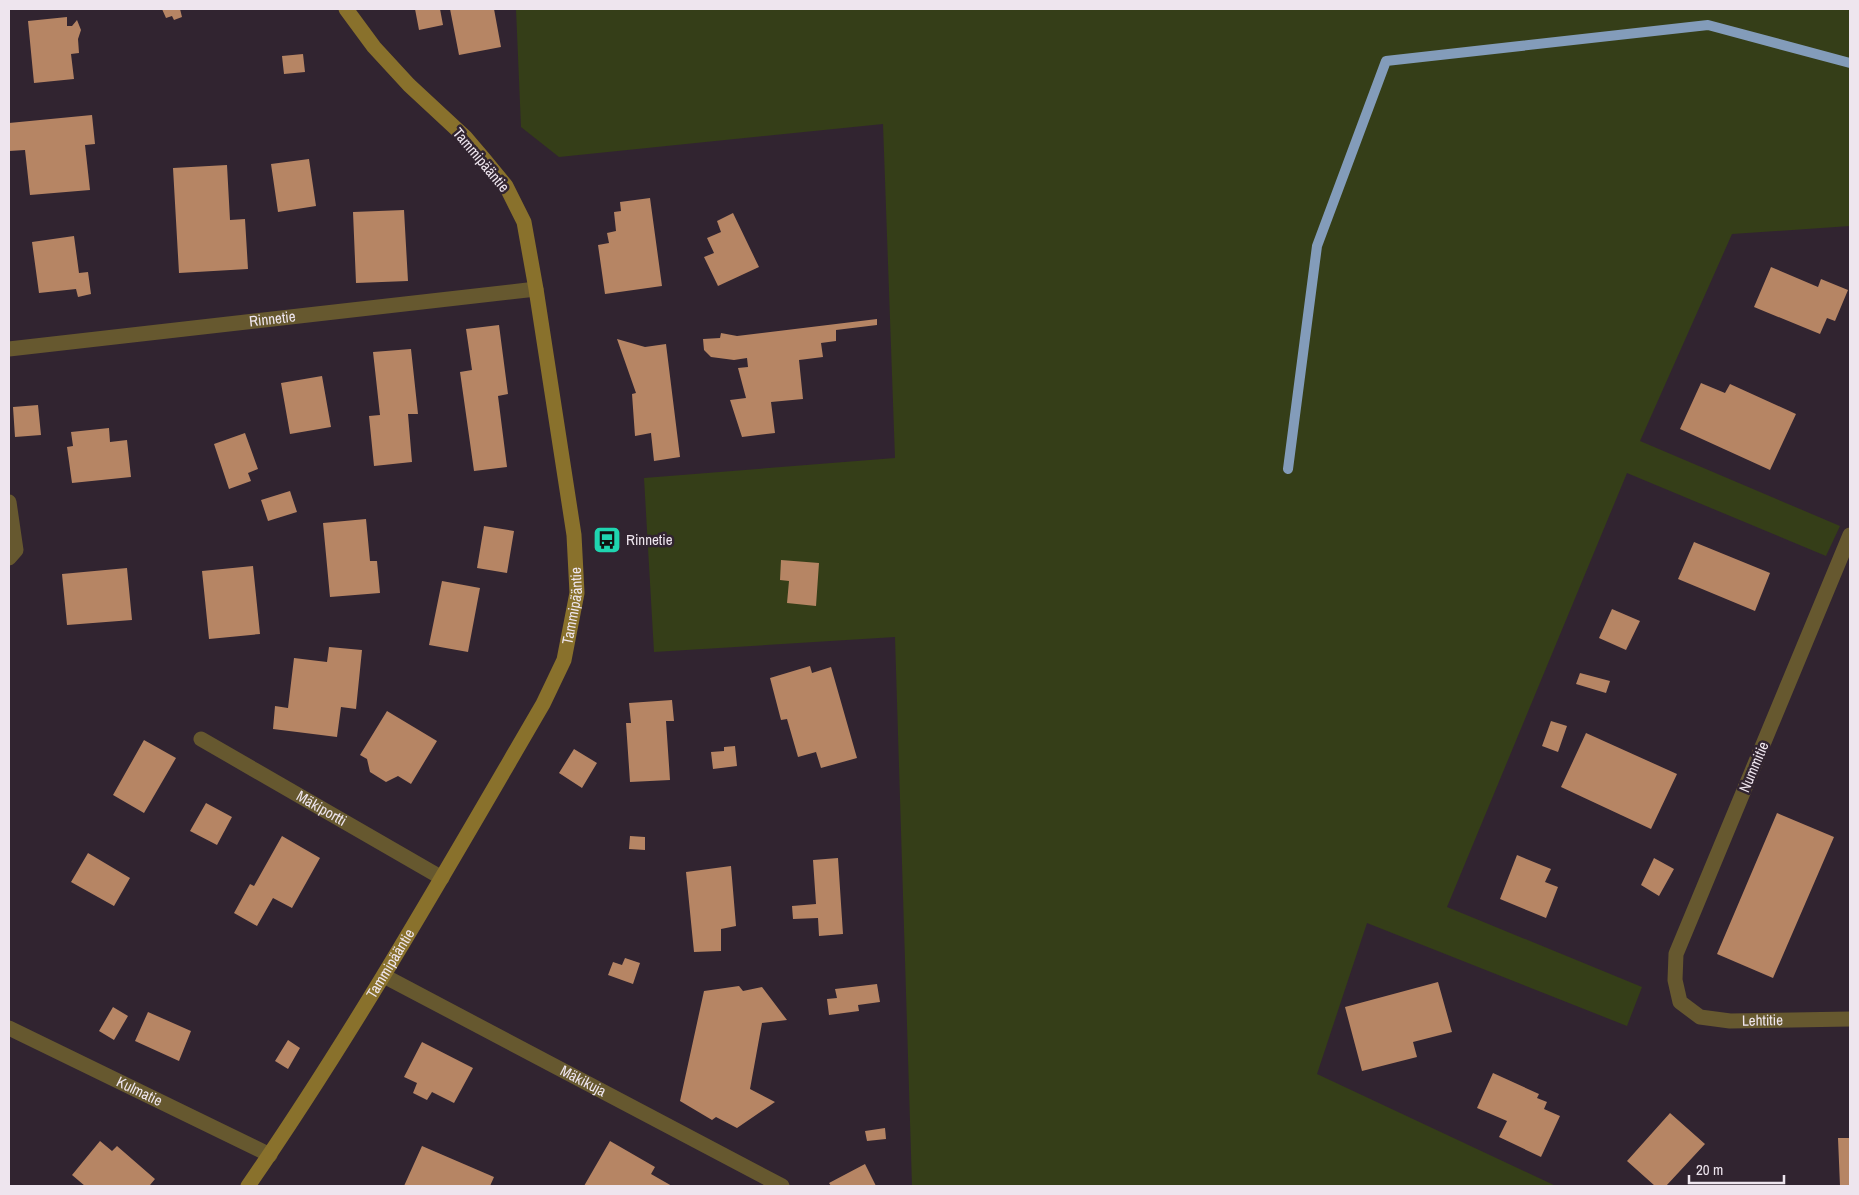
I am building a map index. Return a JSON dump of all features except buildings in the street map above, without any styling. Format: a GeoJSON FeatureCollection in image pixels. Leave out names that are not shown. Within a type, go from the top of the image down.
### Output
{"type":"FeatureCollection","features":[{"type":"Feature","properties":{"kind":"street","name":"Tammipääntie"},"geometry":{"type":"LineString","coordinates":[[248,1186],[270,1155],[384,976],[543,704],[564,660],[573,622],[577,593],[574,535],[524,222],[506,186],[465,137],[409,85],[374,47],[346,9]]}},
{"type":"Feature","properties":{"kind":"street","name":"Rinnetie"},"geometry":{"type":"LineString","coordinates":[[9,349],[536,289]]}},
{"type":"Feature","properties":{"kind":"street"},"geometry":{"type":"LineString","coordinates":[[9,502],[16,550],[9,558]]}},
{"type":"Feature","properties":{"kind":"street","name":"Nummitie"},"geometry":{"type":"LineString","coordinates":[[1680,1002],[1675,980],[1676,954],[1850,535]]}},
{"type":"Feature","properties":{"kind":"street","name":"Mäkiportti"},"geometry":{"type":"LineString","coordinates":[[201,740],[442,878]]}},
{"type":"Feature","properties":{"kind":"street","name":"Mäkikuja"},"geometry":{"type":"LineString","coordinates":[[384,976],[782,1186]]}},
{"type":"Feature","properties":{"kind":"street","name":"Lehtitie"},"geometry":{"type":"LineString","coordinates":[[1680,1002],[1700,1017],[1730,1021],[1850,1019]]}},
{"type":"Feature","properties":{"kind":"street","name":"Kulmatie"},"geometry":{"type":"LineString","coordinates":[[9,1028],[270,1155]]}},
{"type":"Feature","properties":{"kind":"green space"},"geometry":{"type":"Polygon","coordinates":[[[516,9],[1850,9],[1850,226],[1732,234],[1640,441],[1840,526],[1826,556],[1627,473],[1447,907],[1642,987],[1627,1026],[1367,923],[1317,1074],[1556,1186],[912,1186],[895,637],[654,652],[644,478],[895,458],[883,124],[559,157],[521,127],[516,9]]]}},
{"type":"Feature","properties":{"kind":"waterway"},"geometry":{"type":"LineString","coordinates":[[1288,469],[1317,246],[1386,61],[1708,25],[1850,63]]}},
{"type":"Feature","properties":{"kind":"place","name":"Rinnetie"},"geometry":{"type":"Point","coordinates":[607,540]}}]}
